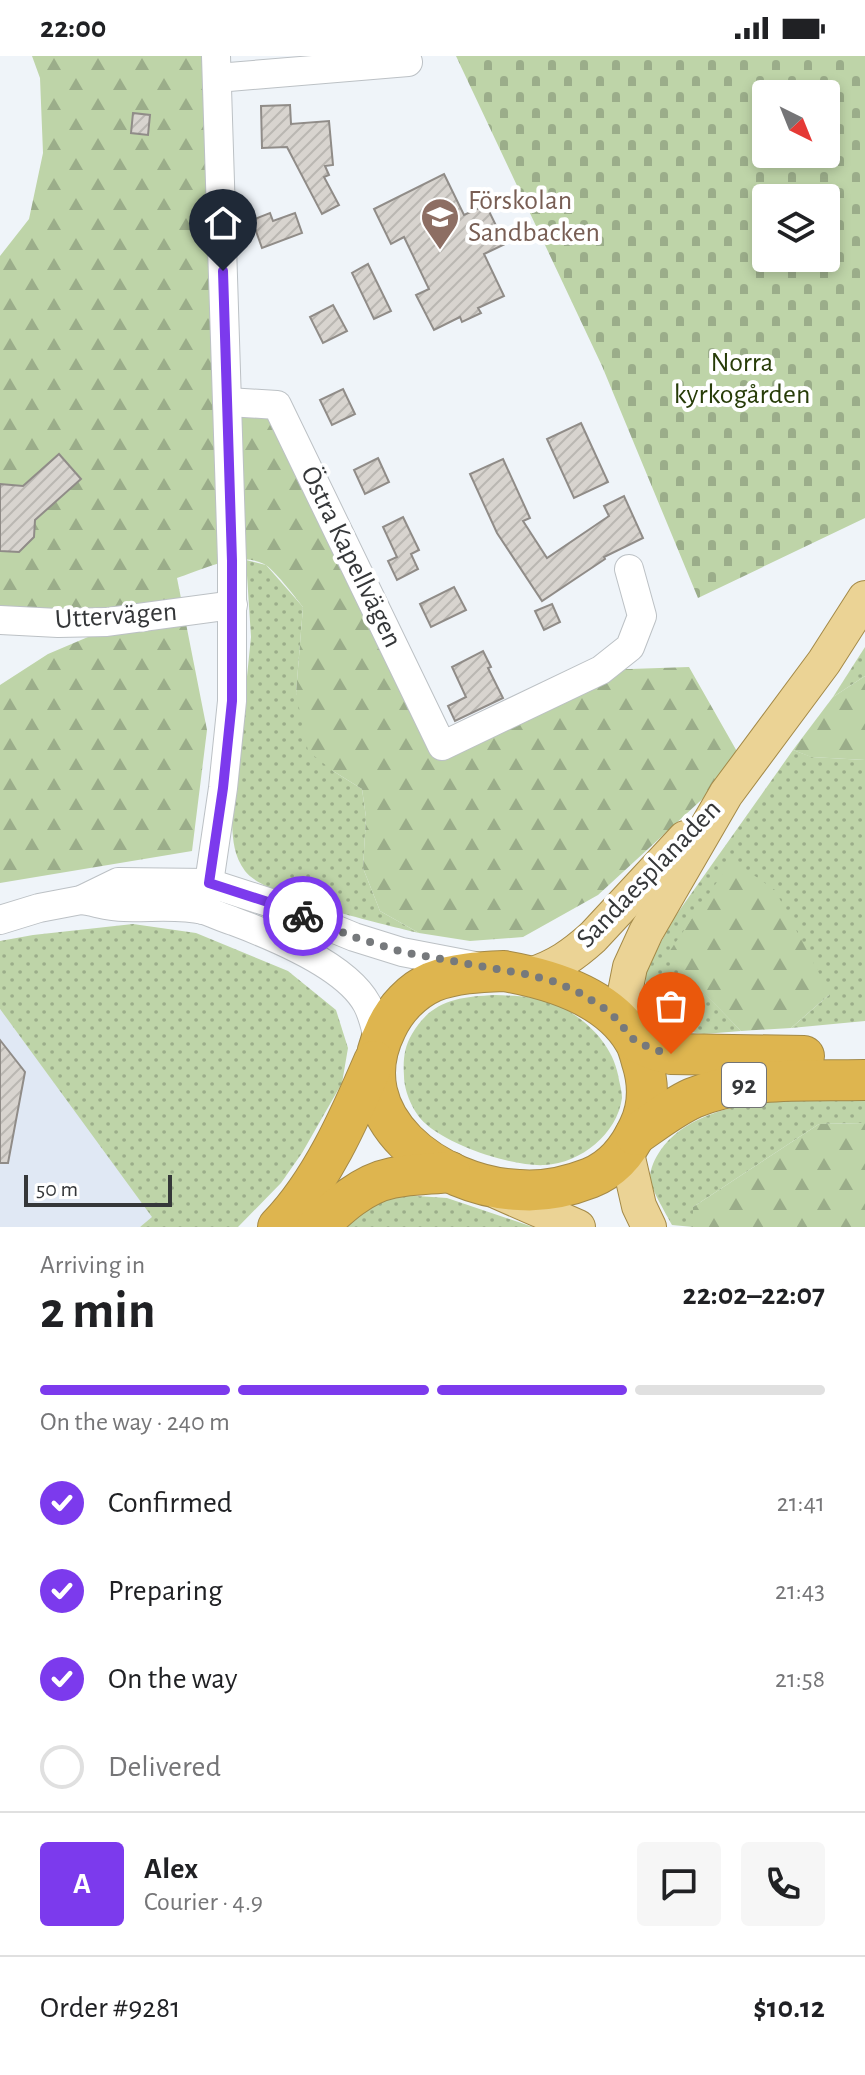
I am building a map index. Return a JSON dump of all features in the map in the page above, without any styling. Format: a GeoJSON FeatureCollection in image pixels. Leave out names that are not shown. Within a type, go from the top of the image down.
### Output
{"type":"FeatureCollection","features":[{"type":"Feature","properties":{"kind":"highway"},"geometry":{"type":"LineString","coordinates":[[278,1227],[321,1170],[347,1123],[394,1014],[408,998],[429,983],[467,973],[517,973],[556,982],[610,1012],[632,1037],[647,1076],[648,1093],[642,1122],[631,1142],[602,1173],[558,1189],[518,1191],[464,1178],[391,1178],[370,1186],[348,1200],[317,1227]]}},
{"type":"Feature","properties":{"kind":"highway","name":"92"},"geometry":{"type":"LineString","coordinates":[[632,1037],[655,1050],[671,1054],[865,1056]]}},
{"type":"Feature","properties":{"kind":"highway"},"geometry":{"type":"LineString","coordinates":[[378,1050],[376,1081],[380,1103],[389,1122],[400,1137],[421,1155],[464,1178]]}},
{"type":"Feature","properties":{"kind":"highway","name":"92"},"geometry":{"type":"LineString","coordinates":[[631,1142],[691,1099],[728,1087],[764,1082],[865,1080]]}},
{"type":"Feature","properties":{"kind":"main road","name":"Sandaesplanaden"},"geometry":{"type":"LineString","coordinates":[[517,973],[548,970],[566,960],[593,937],[726,794],[824,662],[865,598]]}},
{"type":"Feature","properties":{"kind":"main road","name":"Sandaesplanaden"},"geometry":{"type":"LineString","coordinates":[[632,1037],[624,1014],[630,967],[646,932],[726,794]]}},
{"type":"Feature","properties":{"kind":"main road"},"geometry":{"type":"LineString","coordinates":[[631,1142],[639,1206],[649,1227]]}},
{"type":"Feature","properties":{"kind":"main road"},"geometry":{"type":"LineString","coordinates":[[464,1178],[578,1227]]}},
{"type":"Feature","properties":{"kind":"street"},"geometry":{"type":"LineString","coordinates":[[206,897],[223,788],[232,701],[233,605],[217,67],[408,62]]}},
{"type":"Feature","properties":{"kind":"street","name":"Östra Kapellvägen"},"geometry":{"type":"LineString","coordinates":[[228,402],[277,405],[442,746],[601,670],[630,647],[642,616],[629,569]]}},
{"type":"Feature","properties":{"kind":"street","name":"Uttervägen"},"geometry":{"type":"LineString","coordinates":[[0,620],[107,622],[233,605]]}},
{"type":"Feature","properties":{"kind":"street"},"geometry":{"type":"LineString","coordinates":[[206,897],[259,931],[315,958],[347,981],[367,1004],[378,1050]]}},
{"type":"Feature","properties":{"kind":"street"},"geometry":{"type":"LineString","coordinates":[[0,920],[81,900],[121,908],[206,897],[274,904],[354,937],[402,952],[517,973]]}},
{"type":"Feature","properties":{"kind":"shaded area"},"geometry":{"type":"Polygon","coordinates":[[[0,1009],[153,1217],[140,1227],[0,1227],[0,1009]]]}},
{"type":"Feature","properties":{"kind":"green space"},"geometry":{"type":"Polygon","coordinates":[[[32,56],[216,56],[228,401],[277,405],[442,745],[601,670],[689,667],[739,755],[710,792],[598,895],[523,937],[470,941],[419,933],[380,911],[363,868],[366,817],[362,789],[308,751],[296,693],[303,607],[268,567],[243,560],[220,563],[177,578],[207,730],[192,851],[0,883],[0,685],[48,654],[128,620],[0,619],[0,256],[29,219],[43,153],[40,78],[32,56]]]}},
{"type":"Feature","properties":{"kind":"green space","name":"Norra kyrkogården"},"geometry":{"type":"Polygon","coordinates":[[[456,56],[865,56],[865,518],[698,598],[602,366],[456,56]]]}},
{"type":"Feature","properties":{"kind":"green space"},"geometry":{"type":"Polygon","coordinates":[[[246,560],[266,565],[303,607],[296,693],[333,771],[362,789],[366,817],[363,868],[380,911],[419,933],[299,900],[256,881],[238,860],[232,824],[251,637],[246,560]]]}},
{"type":"Feature","properties":{"kind":"green space"},"geometry":{"type":"Polygon","coordinates":[[[865,647],[865,676],[833,697],[865,647]]]}},
{"type":"Feature","properties":{"kind":"green space"},"geometry":{"type":"Polygon","coordinates":[[[865,676],[865,760],[811,757],[793,750],[833,697],[865,676]]]}},
{"type":"Feature","properties":{"kind":"green space"},"geometry":{"type":"Polygon","coordinates":[[[793,750],[812,757],[865,760],[865,1021],[791,1028],[829,995],[668,955],[741,1031],[704,1034],[669,1029],[645,1011],[646,970],[674,918],[793,750]]]}},
{"type":"Feature","properties":{"kind":"green space"},"geometry":{"type":"Polygon","coordinates":[[[732,860],[775,890],[830,994],[791,1028],[741,1031],[667,955],[732,860]]]}},
{"type":"Feature","properties":{"kind":"green space"},"geometry":{"type":"Polygon","coordinates":[[[133,924],[196,933],[288,971],[336,1010],[348,1048],[342,1083],[281,1183],[238,1227],[140,1227],[152,1217],[0,1009],[0,941],[133,924]]]}},
{"type":"Feature","properties":{"kind":"green space"},"geometry":{"type":"Polygon","coordinates":[[[495,995],[540,999],[555,1004],[588,1025],[611,1055],[622,1093],[619,1111],[605,1134],[572,1159],[532,1165],[500,1159],[450,1140],[422,1120],[414,1109],[406,1089],[404,1060],[409,1039],[420,1023],[447,1002],[495,995]]]}},
{"type":"Feature","properties":{"kind":"green space"},"geometry":{"type":"Polygon","coordinates":[[[820,1095],[865,1095],[865,1123],[819,1124],[693,1207],[693,1227],[672,1225],[653,1190],[650,1176],[658,1154],[674,1135],[711,1114],[755,1103],[820,1095]]]}},
{"type":"Feature","properties":{"kind":"green space"},"geometry":{"type":"Polygon","coordinates":[[[865,1123],[865,1227],[693,1227],[693,1207],[819,1124],[865,1123]]]}},
{"type":"Feature","properties":{"kind":"green space"},"geometry":{"type":"Polygon","coordinates":[[[387,1194],[447,1198],[533,1227],[331,1227],[387,1194]]]}},
{"type":"Feature","properties":{"kind":"building"},"geometry":{"type":"Polygon","coordinates":[[[290,105],[291,124],[329,121],[333,165],[325,166],[329,175],[324,177],[339,205],[322,214],[287,147],[262,148],[261,106],[290,105]]]}},
{"type":"Feature","properties":{"kind":"building"},"geometry":{"type":"Polygon","coordinates":[[[133,113],[150,115],[148,135],[131,133],[133,113]]]}},
{"type":"Feature","properties":{"kind":"building"},"geometry":{"type":"Polygon","coordinates":[[[444,174],[464,215],[486,205],[505,244],[484,254],[504,296],[478,308],[481,313],[462,322],[460,317],[434,330],[416,295],[429,289],[404,237],[391,244],[374,209],[444,174]]]}},
{"type":"Feature","properties":{"kind":"building"},"geometry":{"type":"Polygon","coordinates":[[[270,213],[273,221],[295,213],[302,233],[262,248],[252,220],[270,213]]]}},
{"type":"Feature","properties":{"kind":"building"},"geometry":{"type":"Polygon","coordinates":[[[368,264],[391,311],[374,319],[352,273],[368,264]]]}},
{"type":"Feature","properties":{"kind":"building"},"geometry":{"type":"Polygon","coordinates":[[[333,305],[347,331],[323,343],[310,317],[333,305]]]}},
{"type":"Feature","properties":{"kind":"building"},"geometry":{"type":"Polygon","coordinates":[[[343,389],[355,414],[332,425],[320,400],[343,389]]]}},
{"type":"Feature","properties":{"kind":"building"},"geometry":{"type":"Polygon","coordinates":[[[581,423],[608,482],[574,498],[547,439],[581,423]]]}},
{"type":"Feature","properties":{"kind":"building"},"geometry":{"type":"Polygon","coordinates":[[[59,454],[81,479],[35,520],[34,537],[19,552],[0,551],[0,484],[23,486],[59,454]]]}},
{"type":"Feature","properties":{"kind":"building"},"geometry":{"type":"Polygon","coordinates":[[[378,458],[389,482],[365,494],[354,470],[378,458]]]}},
{"type":"Feature","properties":{"kind":"building"},"geometry":{"type":"Polygon","coordinates":[[[503,459],[530,518],[523,521],[547,558],[609,516],[604,506],[624,496],[643,538],[604,557],[542,601],[497,533],[470,474],[503,459]]]}},
{"type":"Feature","properties":{"kind":"building"},"geometry":{"type":"Polygon","coordinates":[[[403,517],[419,550],[411,554],[418,569],[397,580],[388,561],[397,557],[383,527],[403,517]]]}},
{"type":"Feature","properties":{"kind":"building"},"geometry":{"type":"Polygon","coordinates":[[[454,587],[466,610],[431,627],[420,604],[454,587]]]}},
{"type":"Feature","properties":{"kind":"building"},"geometry":{"type":"Polygon","coordinates":[[[552,604],[560,622],[544,630],[535,611],[552,604]]]}},
{"type":"Feature","properties":{"kind":"building"},"geometry":{"type":"Polygon","coordinates":[[[483,651],[503,698],[455,721],[448,706],[466,697],[452,667],[483,651]]]}},
{"type":"Feature","properties":{"kind":"building"},"geometry":{"type":"Polygon","coordinates":[[[0,1040],[25,1072],[8,1163],[0,1163],[0,1040]]]}},
{"type":"Feature","properties":{"kind":"way so far"},"geometry":{"type":"LineString","coordinates":[[303,916],[402,952],[556,982],[610,1012],[635,1041],[671,1054]]}},
{"type":"Feature","properties":{"kind":"place","name":"Förskolan Sandbacken"},"geometry":{"type":"Point","coordinates":[440,251]}},
{"type":"Feature","properties":{"kind":"route"},"geometry":{"type":"LineString","coordinates":[[223,271],[232,561],[232,701],[209,883],[303,916]]}}]}
